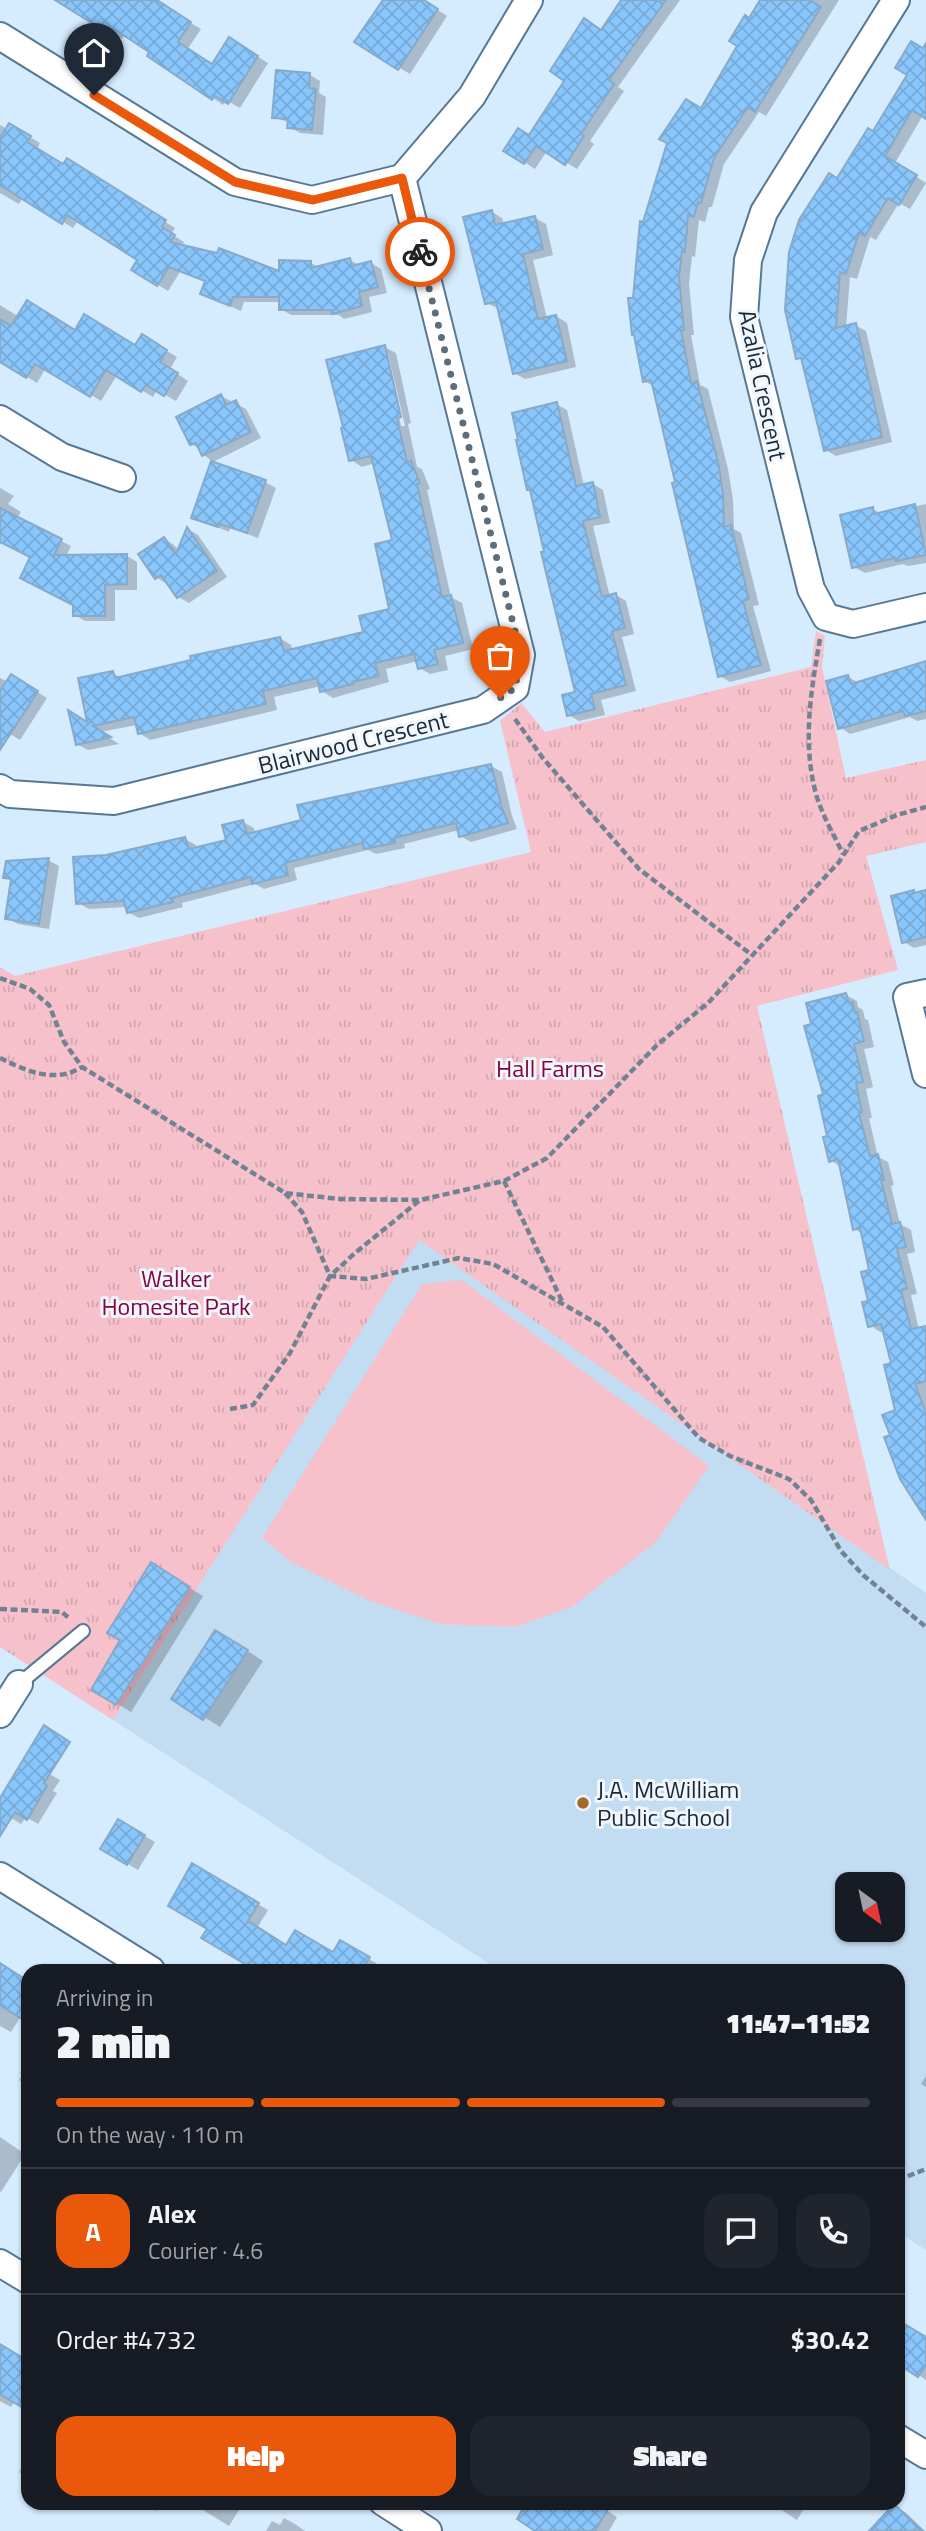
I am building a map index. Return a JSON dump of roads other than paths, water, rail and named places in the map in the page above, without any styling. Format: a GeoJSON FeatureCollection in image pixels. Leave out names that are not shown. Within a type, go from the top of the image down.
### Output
{"type":"FeatureCollection","features":[{"type":"Feature","properties":{"kind":"street","name":"Azalia Crescent"},"geometry":{"type":"LineString","coordinates":[[896,0],[764,212],[748,260],[744,317],[811,589],[827,617],[853,624],[926,607]]}},
{"type":"Feature","properties":{"kind":"street"},"geometry":{"type":"LineString","coordinates":[[0,36],[235,182],[313,200],[402,178],[472,96],[527,1]]}},
{"type":"Feature","properties":{"kind":"street","name":"Blairwood Crescent"},"geometry":{"type":"LineString","coordinates":[[0,788],[10,794],[114,801],[483,710],[515,688],[521,655],[402,178]]}},
{"type":"Feature","properties":{"kind":"street"},"geometry":{"type":"LineString","coordinates":[[0,419],[62,457],[122,478]]}},
{"type":"Feature","properties":{"kind":"street"},"geometry":{"type":"LineString","coordinates":[[926,993],[907,997],[926,1074]]}},
{"type":"Feature","properties":{"kind":"street"},"geometry":{"type":"LineString","coordinates":[[0,1714],[19,1684]]}},
{"type":"Feature","properties":{"kind":"street"},"geometry":{"type":"LineString","coordinates":[[0,1876],[140,1964]]}},
{"type":"Feature","properties":{"kind":"street"},"geometry":{"type":"LineString","coordinates":[[0,2263],[21,2276]]}},
{"type":"Feature","properties":{"kind":"street"},"geometry":{"type":"LineString","coordinates":[[905,2442],[926,2455]]}},
{"type":"Feature","properties":{"kind":"street"},"geometry":{"type":"LineString","coordinates":[[395,2510],[428,2531]]}},
{"type":"Feature","properties":{"kind":"lane"},"geometry":{"type":"LineString","coordinates":[[19,1684],[83,1631]]}},
{"type":"Feature","properties":{"kind":"place","name":"J.A. McWilliam Public School"},"geometry":{"type":"Point","coordinates":[583,1803]}},
{"type":"Feature","properties":{"kind":"park label","name":"Hall Farms"},"geometry":{"type":"Point","coordinates":[550,1068]}},
{"type":"Feature","properties":{"kind":"park label","name":"Walker Homesite Park"},"geometry":{"type":"Point","coordinates":[176,1292]}}]}
